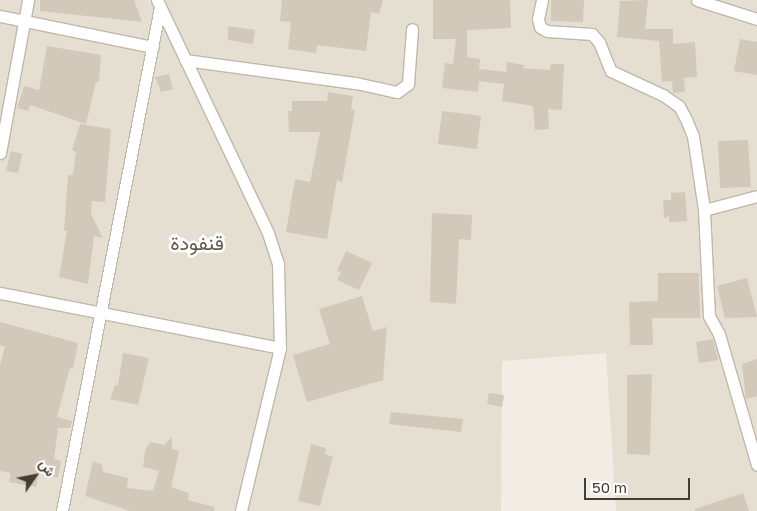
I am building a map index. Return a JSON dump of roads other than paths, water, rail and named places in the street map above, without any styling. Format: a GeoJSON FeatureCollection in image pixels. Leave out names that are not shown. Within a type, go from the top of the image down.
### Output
{"type":"FeatureCollection","features":[{"type":"Feature","properties":{"kind":"street"},"geometry":{"type":"LineString","coordinates":[[0,153],[28,0]]}},
{"type":"Feature","properties":{"kind":"street"},"geometry":{"type":"LineString","coordinates":[[542,0],[538,19],[540,27],[547,31],[592,34],[611,70],[679,106],[694,136],[704,210],[709,316],[719,334],[757,465]]}},
{"type":"Feature","properties":{"kind":"street"},"geometry":{"type":"LineString","coordinates":[[697,0],[757,19]]}},
{"type":"Feature","properties":{"kind":"street"},"geometry":{"type":"LineString","coordinates":[[62,511],[98,313],[153,47],[158,3]]}},
{"type":"Feature","properties":{"kind":"street"},"geometry":{"type":"LineString","coordinates":[[158,3],[275,250],[278,263],[280,348],[241,511]]}},
{"type":"Feature","properties":{"kind":"street"},"geometry":{"type":"LineString","coordinates":[[0,16],[25,19],[153,47]]}},
{"type":"Feature","properties":{"kind":"street"},"geometry":{"type":"LineString","coordinates":[[185,60],[356,83],[397,92],[408,84],[412,29]]}},
{"type":"Feature","properties":{"kind":"street"},"geometry":{"type":"LineString","coordinates":[[704,210],[757,196]]}},
{"type":"Feature","properties":{"kind":"street"},"geometry":{"type":"LineString","coordinates":[[0,293],[280,348]]}},
{"type":"Feature","properties":{"kind":"district","name":"قنفودة"},"geometry":{"type":"Point","coordinates":[197,242]}}]}
